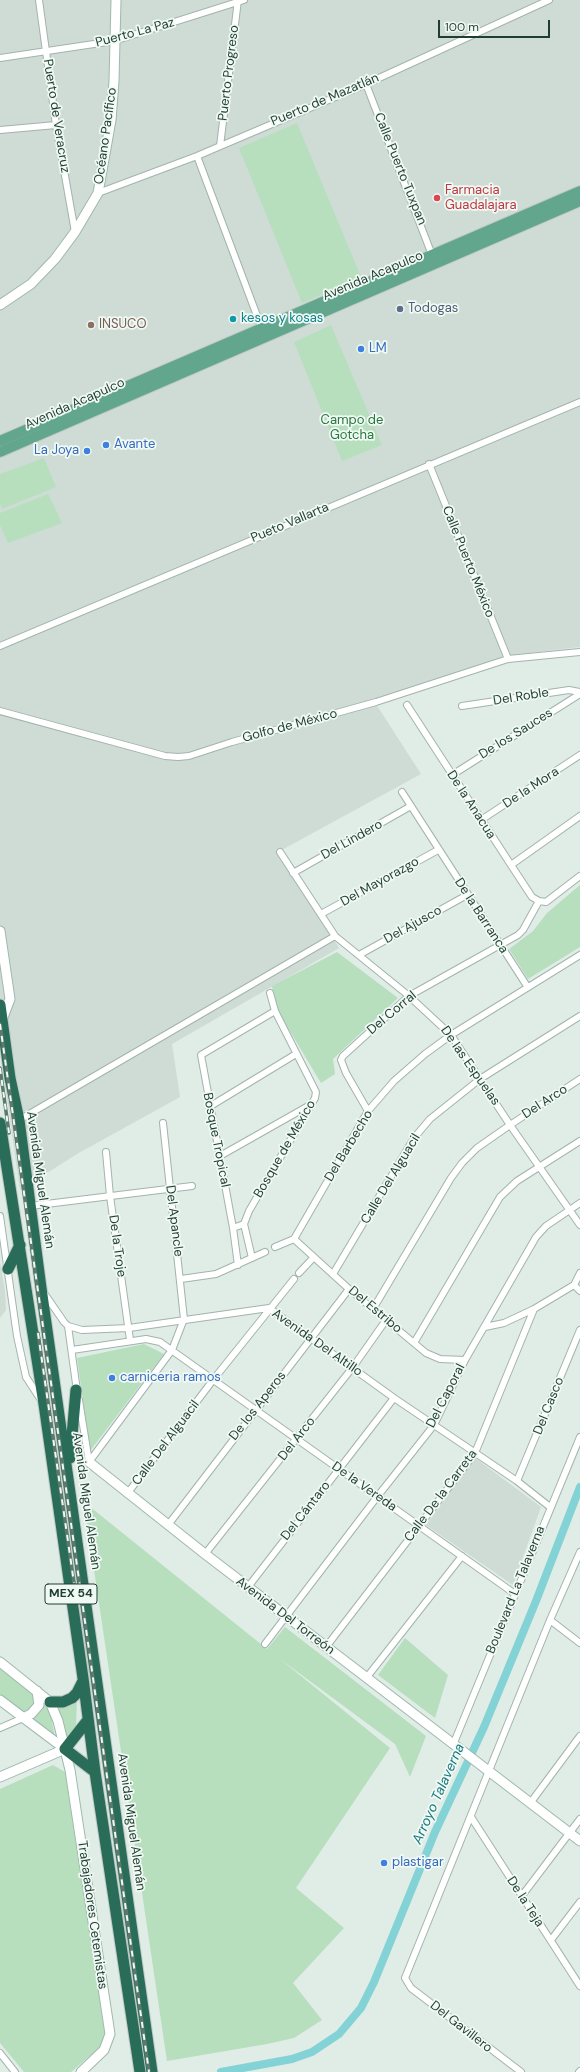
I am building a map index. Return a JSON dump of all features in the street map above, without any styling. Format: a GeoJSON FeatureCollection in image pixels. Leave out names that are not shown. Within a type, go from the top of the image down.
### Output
{"type":"FeatureCollection","features":[{"type":"Feature","properties":{"kind":"highway","name":"Avenida Miguel Alemán"},"geometry":{"type":"LineString","coordinates":[[0,1005],[10,1078],[19,1120],[41,1288],[152,2068]]}},
{"type":"Feature","properties":{"kind":"highway","name":"Avenida Miguel Alemán"},"geometry":{"type":"LineString","coordinates":[[0,1123],[44,1404],[95,1772],[139,2069]]}},
{"type":"Feature","properties":{"kind":"highway"},"geometry":{"type":"LineString","coordinates":[[8,1269],[20,1245]]}},
{"type":"Feature","properties":{"kind":"highway"},"geometry":{"type":"LineString","coordinates":[[69,1477],[76,1390]]}},
{"type":"Feature","properties":{"kind":"highway"},"geometry":{"type":"LineString","coordinates":[[50,1702],[63,1702],[72,1698],[80,1688],[83,1678]]}},
{"type":"Feature","properties":{"kind":"highway"},"geometry":{"type":"LineString","coordinates":[[88,1720],[65,1749],[95,1772]]}},
{"type":"Feature","properties":{"kind":"main road","name":"Avenida Acapulco"},"geometry":{"type":"LineString","coordinates":[[0,441],[580,191]]}},
{"type":"Feature","properties":{"kind":"main road","name":"Avenida Acapulco"},"geometry":{"type":"LineString","coordinates":[[0,452],[580,201]]}},
{"type":"Feature","properties":{"kind":"street","name":"Puerto de Veracruz"},"geometry":{"type":"LineString","coordinates":[[39,0],[56,125],[75,232]]}},
{"type":"Feature","properties":{"kind":"street","name":"Océano Pacífico"},"geometry":{"type":"LineString","coordinates":[[0,305],[31,284],[55,259],[75,232],[98,193],[111,120],[114,81],[116,0]]}},
{"type":"Feature","properties":{"kind":"street","name":"Puerto de Mazatlán"},"geometry":{"type":"LineString","coordinates":[[98,193],[197,156],[366,84],[536,3],[549,0]]}},
{"type":"Feature","properties":{"kind":"street","name":"Puerto La Paz"},"geometry":{"type":"LineString","coordinates":[[0,58],[114,41],[240,1]]}},
{"type":"Feature","properties":{"kind":"street","name":"Puerto Progreso"},"geometry":{"type":"LineString","coordinates":[[220,146],[240,1]]}},
{"type":"Feature","properties":{"kind":"street","name":"Calle Puerto Tuxpan"},"geometry":{"type":"LineString","coordinates":[[366,84],[432,255]]}},
{"type":"Feature","properties":{"kind":"street"},"geometry":{"type":"LineString","coordinates":[[0,130],[56,125]]}},
{"type":"Feature","properties":{"kind":"street"},"geometry":{"type":"LineString","coordinates":[[197,156],[262,329]]}},
{"type":"Feature","properties":{"kind":"street","name":"Pueto Vallarta"},"geometry":{"type":"LineString","coordinates":[[0,646],[429,464],[580,402]]}},
{"type":"Feature","properties":{"kind":"street","name":"Calle Puerto México"},"geometry":{"type":"LineString","coordinates":[[429,464],[508,659]]}},
{"type":"Feature","properties":{"kind":"street","name":"Golfo de México"},"geometry":{"type":"LineString","coordinates":[[0,711],[165,756],[189,756],[232,742],[376,702],[508,659],[580,652]]}},
{"type":"Feature","properties":{"kind":"street","name":"Del Roble"},"geometry":{"type":"LineString","coordinates":[[462,706],[569,690],[580,693]]}},
{"type":"Feature","properties":{"kind":"street","name":"De los Sauces"},"geometry":{"type":"LineString","coordinates":[[452,775],[580,693]]}},
{"type":"Feature","properties":{"kind":"street","name":"De la Anacua"},"geometry":{"type":"LineString","coordinates":[[407,705],[532,897],[539,902]]}},
{"type":"Feature","properties":{"kind":"street","name":"De la Mora"},"geometry":{"type":"LineString","coordinates":[[481,820],[580,755]]}},
{"type":"Feature","properties":{"kind":"street","name":"De la Barranca"},"geometry":{"type":"LineString","coordinates":[[402,792],[527,986]]}},
{"type":"Feature","properties":{"kind":"street","name":"Del Lindero"},"geometry":{"type":"LineString","coordinates":[[293,873],[411,806]]}},
{"type":"Feature","properties":{"kind":"street"},"geometry":{"type":"LineString","coordinates":[[511,865],[580,816]]}},
{"type":"Feature","properties":{"kind":"street","name":"Del Mayorazgo"},"geometry":{"type":"LineString","coordinates":[[321,914],[438,850]]}},
{"type":"Feature","properties":{"kind":"street","name":"De las Espuelas"},"geometry":{"type":"LineString","coordinates":[[280,852],[335,936],[409,996],[451,1035],[510,1125],[540,1166],[568,1210],[580,1225]]}},
{"type":"Feature","properties":{"kind":"street"},"geometry":{"type":"LineString","coordinates":[[539,902],[546,902],[580,876]]}},
{"type":"Feature","properties":{"kind":"street","name":"Del Ajusco"},"geometry":{"type":"LineString","coordinates":[[359,955],[467,895]]}},
{"type":"Feature","properties":{"kind":"street","name":"Del Corral"},"geometry":{"type":"LineString","coordinates":[[368,1111],[346,1073],[341,1060],[348,1050],[409,996],[518,935],[523,930],[539,902]]}},
{"type":"Feature","properties":{"kind":"street"},"geometry":{"type":"LineString","coordinates":[[0,931],[10,999],[2,1020]]}},
{"type":"Feature","properties":{"kind":"street"},"geometry":{"type":"LineString","coordinates":[[19,1120],[335,936]]}},
{"type":"Feature","properties":{"kind":"street"},"geometry":{"type":"LineString","coordinates":[[527,986],[580,955]]}},
{"type":"Feature","properties":{"kind":"street","name":"Del Barbecho"},"geometry":{"type":"LineString","coordinates":[[294,1239],[368,1111],[399,1077],[424,1054],[527,986]]}},
{"type":"Feature","properties":{"kind":"street","name":"Bosque de México"},"geometry":{"type":"LineString","coordinates":[[244,1224],[249,1211],[312,1104],[316,1092],[275,1011],[270,993]]}},
{"type":"Feature","properties":{"kind":"street","name":"Bosque Tropical"},"geometry":{"type":"LineString","coordinates":[[238,1265],[233,1228],[220,1156],[209,1107],[201,1056],[275,1011]]}},
{"type":"Feature","properties":{"kind":"street","name":"Calle Del Alguacil"},"geometry":{"type":"LineString","coordinates":[[334,1274],[414,1138],[443,1107],[480,1079],[580,1016]]}},
{"type":"Feature","properties":{"kind":"street"},"geometry":{"type":"LineString","coordinates":[[209,1107],[296,1054]]}},
{"type":"Feature","properties":{"kind":"street","name":"Del Arco"},"geometry":{"type":"LineString","coordinates":[[510,1125],[580,1079]]}},
{"type":"Feature","properties":{"kind":"street"},"geometry":{"type":"LineString","coordinates":[[220,1156],[312,1104]]}},
{"type":"Feature","properties":{"kind":"street","name":"Del Apancle"},"geometry":{"type":"LineString","coordinates":[[163,1123],[181,1279],[184,1319]]}},
{"type":"Feature","properties":{"kind":"street"},"geometry":{"type":"LineString","coordinates":[[373,1309],[451,1178],[477,1148],[510,1125]]}},
{"type":"Feature","properties":{"kind":"street"},"geometry":{"type":"LineString","coordinates":[[414,1343],[500,1197],[517,1181],[580,1141]]}},
{"type":"Feature","properties":{"kind":"street","name":"De la Troje"},"geometry":{"type":"LineString","coordinates":[[106,1152],[110,1196],[130,1340]]}},
{"type":"Feature","properties":{"kind":"street"},"geometry":{"type":"LineString","coordinates":[[30,1206],[192,1186]]}},
{"type":"Feature","properties":{"kind":"street","name":"Del Caporal"},"geometry":{"type":"LineString","coordinates":[[265,1644],[376,1497],[434,1425],[465,1360],[539,1233],[568,1210],[580,1203]]}},
{"type":"Feature","properties":{"kind":"street"},"geometry":{"type":"LineString","coordinates":[[0,1216],[17,1336],[26,1377],[44,1404]]}},
{"type":"Feature","properties":{"kind":"street"},"geometry":{"type":"LineString","coordinates":[[233,1228],[244,1224],[252,1258]]}},
{"type":"Feature","properties":{"kind":"street"},"geometry":{"type":"LineString","coordinates":[[275,1248],[294,1239]]}},
{"type":"Feature","properties":{"kind":"street","name":"Del Estribo"},"geometry":{"type":"LineString","coordinates":[[294,1239],[349,1289],[426,1353],[440,1359],[465,1360]]}},
{"type":"Feature","properties":{"kind":"street"},"geometry":{"type":"LineString","coordinates":[[181,1279],[216,1274],[265,1252]]}},
{"type":"Feature","properties":{"kind":"street"},"geometry":{"type":"LineString","coordinates":[[299,1273],[314,1257]]}},
{"type":"Feature","properties":{"kind":"street"},"geometry":{"type":"LineString","coordinates":[[485,1327],[504,1322],[534,1309],[574,1285],[580,1272]]}},
{"type":"Feature","properties":{"kind":"street","name":"Calle Del Alguacil"},"geometry":{"type":"LineString","coordinates":[[127,1494],[213,1380],[269,1308],[294,1279]]}},
{"type":"Feature","properties":{"kind":"street"},"geometry":{"type":"LineString","coordinates":[[574,1285],[580,1291]]}},
{"type":"Feature","properties":{"kind":"street"},"geometry":{"type":"LineString","coordinates":[[41,1288],[68,1326],[76,1390],[89,1462]]}},
{"type":"Feature","properties":{"kind":"street","name":"De los Aperos"},"geometry":{"type":"LineString","coordinates":[[168,1524],[349,1289]]}},
{"type":"Feature","properties":{"kind":"street","name":"Avenida Del Altillo"},"geometry":{"type":"LineString","coordinates":[[68,1326],[82,1330],[129,1328],[269,1308],[353,1367],[394,1398],[517,1481],[550,1507]]}},
{"type":"Feature","properties":{"kind":"street","name":"Calle De la Carreta"},"geometry":{"type":"LineString","coordinates":[[326,1647],[475,1453],[534,1309]]}},
{"type":"Feature","properties":{"kind":"street"},"geometry":{"type":"LineString","coordinates":[[89,1462],[172,1350],[184,1319]]}},
{"type":"Feature","properties":{"kind":"street","name":"Del Arco"},"geometry":{"type":"LineString","coordinates":[[205,1554],[353,1367],[386,1320]]}},
{"type":"Feature","properties":{"kind":"street","name":"Del Casco"},"geometry":{"type":"LineString","coordinates":[[517,1481],[580,1330]]}},
{"type":"Feature","properties":{"kind":"street","name":"De la Vereda"},"geometry":{"type":"LineString","coordinates":[[72,1350],[130,1340],[154,1339],[172,1350],[376,1497],[515,1594]]}},
{"type":"Feature","properties":{"kind":"street","name":"Del Cántaro"},"geometry":{"type":"LineString","coordinates":[[248,1587],[394,1398]]}},
{"type":"Feature","properties":{"kind":"street","name":"Boulevard La Talaverna"},"geometry":{"type":"LineString","coordinates":[[453,1745],[580,1437]]}},
{"type":"Feature","properties":{"kind":"street","name":"Avenida Del Torreón"},"geometry":{"type":"LineString","coordinates":[[89,1462],[127,1494],[168,1524],[286,1617],[367,1677],[486,1769]]}},
{"type":"Feature","properties":{"kind":"street"},"geometry":{"type":"LineString","coordinates":[[471,1817],[486,1769],[580,1552]]}},
{"type":"Feature","properties":{"kind":"street"},"geometry":{"type":"LineString","coordinates":[[367,1677],[462,1556]]}},
{"type":"Feature","properties":{"kind":"street"},"geometry":{"type":"LineString","coordinates":[[550,1620],[580,1643]]}},
{"type":"Feature","properties":{"kind":"street"},"geometry":{"type":"LineString","coordinates":[[0,1662],[50,1702]]}},
{"type":"Feature","properties":{"kind":"street"},"geometry":{"type":"LineString","coordinates":[[0,1728],[31,1714],[39,1705],[37,1692]]}},
{"type":"Feature","properties":{"kind":"street"},"geometry":{"type":"LineString","coordinates":[[0,1700],[65,1749]]}},
{"type":"Feature","properties":{"kind":"street","name":"Trabajadores Cetemistas"},"geometry":{"type":"LineString","coordinates":[[50,1702],[65,1749],[73,1792],[110,2034],[104,2050],[81,2072]]}},
{"type":"Feature","properties":{"kind":"street"},"geometry":{"type":"LineString","coordinates":[[531,1802],[580,1736]]}},
{"type":"Feature","properties":{"kind":"street"},"geometry":{"type":"LineString","coordinates":[[0,1777],[65,1749]]}},
{"type":"Feature","properties":{"kind":"street"},"geometry":{"type":"LineString","coordinates":[[486,1769],[580,1841]]}},
{"type":"Feature","properties":{"kind":"street","name":"De la Teja"},"geometry":{"type":"LineString","coordinates":[[471,1817],[521,1897],[580,1984]]}},
{"type":"Feature","properties":{"kind":"street","name":"Del Gavillero"},"geometry":{"type":"LineString","coordinates":[[471,1817],[405,1978],[411,1988],[521,2072]]}},
{"type":"Feature","properties":{"kind":"street"},"geometry":{"type":"LineString","coordinates":[[521,1897],[580,1819]]}},
{"type":"Feature","properties":{"kind":"street"},"geometry":{"type":"LineString","coordinates":[[551,1940],[580,1902]]}},
{"type":"Feature","properties":{"kind":"street"},"geometry":{"type":"LineString","coordinates":[[0,2053],[15,2072]]}},
{"type":"Feature","properties":{"kind":"street"},"geometry":{"type":"LineString","coordinates":[[511,2065],[511,2072]]}},
{"type":"Feature","properties":{"kind":"shaded area"},"geometry":{"type":"Polygon","coordinates":[[[0,0],[580,0],[580,647],[520,654],[376,704],[421,774],[278,852],[339,948],[172,1044],[180,1097],[77,1154],[20,1190],[0,1049],[0,0]]]}},
{"type":"Feature","properties":{"kind":"shaded area"},"geometry":{"type":"Polygon","coordinates":[[[0,1262],[5,1291],[6,1310],[0,1318],[0,1262]]]}},
{"type":"Feature","properties":{"kind":"shaded area"},"geometry":{"type":"Polygon","coordinates":[[[475,1458],[541,1507],[513,1585],[426,1525],[475,1458]]]}},
{"type":"Feature","properties":{"kind":"green space"},"geometry":{"type":"Polygon","coordinates":[[[297,123],[361,277],[302,303],[239,148],[297,123]]]}},
{"type":"Feature","properties":{"kind":"green space","name":"Campo de Gotcha"},"geometry":{"type":"Polygon","coordinates":[[[331,325],[382,445],[342,461],[294,342],[331,325]]]}},
{"type":"Feature","properties":{"kind":"green space"},"geometry":{"type":"Polygon","coordinates":[[[44,458],[56,487],[2,509],[0,503],[0,474],[44,458]]]}},
{"type":"Feature","properties":{"kind":"green space"},"geometry":{"type":"Polygon","coordinates":[[[48,494],[62,523],[8,543],[0,525],[0,513],[48,494]]]}},
{"type":"Feature","properties":{"kind":"green space"},"geometry":{"type":"Polygon","coordinates":[[[580,885],[580,947],[528,979],[509,949],[533,931],[547,913],[580,885]]]}},
{"type":"Feature","properties":{"kind":"green space"},"geometry":{"type":"Polygon","coordinates":[[[337,952],[398,998],[333,1059],[335,1074],[321,1083],[276,1008],[272,986],[337,952]]]}},
{"type":"Feature","properties":{"kind":"green space"},"geometry":{"type":"Polygon","coordinates":[[[144,1344],[164,1354],[90,1451],[77,1358],[144,1344]]]}},
{"type":"Feature","properties":{"kind":"green space"},"geometry":{"type":"Polygon","coordinates":[[[84,1502],[267,1649],[285,1627],[426,1736],[410,1777],[395,1744],[280,1659],[390,1748],[296,1888],[344,1928],[293,1983],[322,2020],[294,2038],[167,2061],[84,1502]]]}},
{"type":"Feature","properties":{"kind":"green space"},"geometry":{"type":"Polygon","coordinates":[[[405,1638],[448,1675],[435,1718],[378,1675],[405,1638]]]}},
{"type":"Feature","properties":{"kind":"green space"},"geometry":{"type":"Polygon","coordinates":[[[0,1667],[37,1695],[35,1706],[23,1712],[0,1695],[0,1667]]]}},
{"type":"Feature","properties":{"kind":"green space"},"geometry":{"type":"Polygon","coordinates":[[[77,1699],[76,1728],[65,1743],[56,1707],[63,1708],[77,1699]]]}},
{"type":"Feature","properties":{"kind":"green space"},"geometry":{"type":"Polygon","coordinates":[[[44,1701],[49,1705],[55,1737],[32,1719],[42,1710],[44,1701]]]}},
{"type":"Feature","properties":{"kind":"green space"},"geometry":{"type":"Polygon","coordinates":[[[53,1765],[65,1772],[106,2042],[71,2072],[24,2072],[0,2043],[0,1789],[53,1765]]]}},
{"type":"Feature","properties":{"kind":"waterway","name":"Arroyo Talaverna"},"geometry":{"type":"LineString","coordinates":[[221,2072],[292,2059],[312,2052],[339,2034],[361,2008],[374,1982],[435,1832],[484,1727],[536,1601],[580,1487]]}},
{"type":"Feature","properties":{"kind":"railway"},"geometry":{"type":"LineString","coordinates":[[0,1024],[149,2072]]}},
{"type":"Feature","properties":{"kind":"railway"},"geometry":{"type":"LineString","coordinates":[[0,1068],[9,1133]]}},
{"type":"Feature","properties":{"kind":"railway"},"geometry":{"type":"LineString","coordinates":[[38,1333],[74,1583]]}},
{"type":"Feature","properties":{"kind":"place","name":"Farmacia Guadalajara"},"geometry":{"type":"Point","coordinates":[437,198]}},
{"type":"Feature","properties":{"kind":"place","name":"Todogas"},"geometry":{"type":"Point","coordinates":[400,309]}},
{"type":"Feature","properties":{"kind":"place","name":"kesos y kosas"},"geometry":{"type":"Point","coordinates":[233,319]}},
{"type":"Feature","properties":{"kind":"place","name":"INSUCO"},"geometry":{"type":"Point","coordinates":[91,325]}},
{"type":"Feature","properties":{"kind":"place","name":"LM"},"geometry":{"type":"Point","coordinates":[361,349]}},
{"type":"Feature","properties":{"kind":"place","name":"Avante"},"geometry":{"type":"Point","coordinates":[106,445]}},
{"type":"Feature","properties":{"kind":"place","name":"La Joya"},"geometry":{"type":"Point","coordinates":[87,451]}},
{"type":"Feature","properties":{"kind":"place","name":"carniceria ramos"},"geometry":{"type":"Point","coordinates":[112,1378]}},
{"type":"Feature","properties":{"kind":"place","name":"plastigar"},"geometry":{"type":"Point","coordinates":[384,1863]}}]}
